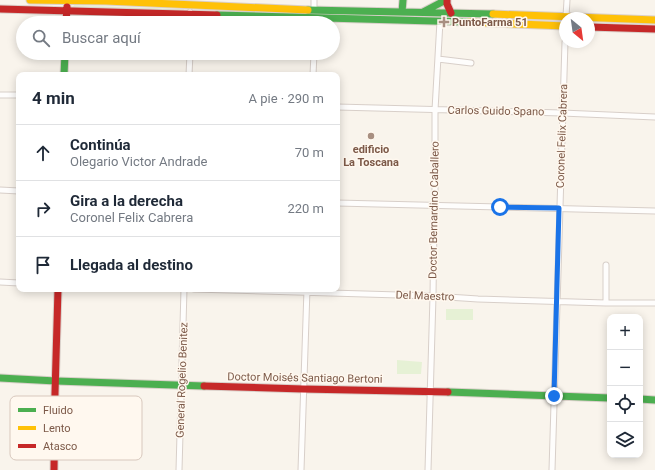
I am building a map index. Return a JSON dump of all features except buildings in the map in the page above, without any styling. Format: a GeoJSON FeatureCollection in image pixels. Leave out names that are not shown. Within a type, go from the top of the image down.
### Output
{"type":"FeatureCollection","features":[{"type":"Feature","properties":{"kind":"main road"},"geometry":{"type":"LineString","coordinates":[[30,0],[67,4],[559,17]]}},
{"type":"Feature","properties":{"kind":"main road"},"geometry":{"type":"LineString","coordinates":[[402,12],[403,0]]}},
{"type":"Feature","properties":{"kind":"main road"},"geometry":{"type":"LineString","coordinates":[[376,20],[385,17],[412,17],[446,0],[451,13]]}},
{"type":"Feature","properties":{"kind":"main road"},"geometry":{"type":"LineString","coordinates":[[0,8],[106,1],[191,7],[271,16]]}},
{"type":"Feature","properties":{"kind":"main road"},"geometry":{"type":"LineString","coordinates":[[66,16],[67,4]]}},
{"type":"Feature","properties":{"kind":"main road"},"geometry":{"type":"LineString","coordinates":[[595,18],[655,20]]}},
{"type":"Feature","properties":{"kind":"main road"},"geometry":{"type":"LineString","coordinates":[[340,21],[440,21],[559,26]]}},
{"type":"Feature","properties":{"kind":"main road"},"geometry":{"type":"LineString","coordinates":[[595,27],[655,29]]}},
{"type":"Feature","properties":{"kind":"main road"},"geometry":{"type":"LineString","coordinates":[[64,72],[65,60]]}},
{"type":"Feature","properties":{"kind":"main road"},"geometry":{"type":"LineString","coordinates":[[56,396],[58,292]]}},
{"type":"Feature","properties":{"kind":"main road","name":"Doctor Moisés Santiago Bertoni"},"geometry":{"type":"LineString","coordinates":[[0,378],[607,398]]}},
{"type":"Feature","properties":{"kind":"main road"},"geometry":{"type":"LineString","coordinates":[[643,399],[655,400]]}},
{"type":"Feature","properties":{"kind":"main road"},"geometry":{"type":"LineString","coordinates":[[54,460],[54,470]]}},
{"type":"Feature","properties":{"kind":"street"},"geometry":{"type":"LineString","coordinates":[[314,0],[314,10]]}},
{"type":"Feature","properties":{"kind":"street"},"geometry":{"type":"LineString","coordinates":[[566,12],[567,0]]}},
{"type":"Feature","properties":{"kind":"street","name":"Doctor Bernardino Caballero"},"geometry":{"type":"LineString","coordinates":[[428,470],[435,206],[435,110],[440,21]]}},
{"type":"Feature","properties":{"kind":"street","name":"Coronel Felix Cabrera"},"geometry":{"type":"LineString","coordinates":[[552,470],[565,48]]}},
{"type":"Feature","properties":{"kind":"street"},"geometry":{"type":"LineString","coordinates":[[438,59],[471,63]]}},
{"type":"Feature","properties":{"kind":"street"},"geometry":{"type":"LineString","coordinates":[[189,72],[190,60]]}},
{"type":"Feature","properties":{"kind":"street"},"geometry":{"type":"LineString","coordinates":[[313,72],[314,60]]}},
{"type":"Feature","properties":{"kind":"street"},"geometry":{"type":"LineString","coordinates":[[0,95],[16,95]]}},
{"type":"Feature","properties":{"kind":"street","name":"Carlos Guido Spano"},"geometry":{"type":"LineString","coordinates":[[340,107],[655,117]]}},
{"type":"Feature","properties":{"kind":"street"},"geometry":{"type":"LineString","coordinates":[[0,190],[16,191]]}},
{"type":"Feature","properties":{"kind":"street"},"geometry":{"type":"LineString","coordinates":[[340,203],[655,211]]}},
{"type":"Feature","properties":{"kind":"street"},"geometry":{"type":"LineString","coordinates":[[606,265],[606,303]]}},
{"type":"Feature","properties":{"kind":"street"},"geometry":{"type":"LineString","coordinates":[[0,282],[16,283]]}},
{"type":"Feature","properties":{"kind":"street","name":"General Rogelio Benitez"},"geometry":{"type":"LineString","coordinates":[[179,470],[184,292]]}},
{"type":"Feature","properties":{"kind":"street"},"geometry":{"type":"LineString","coordinates":[[301,470],[307,292]]}},
{"type":"Feature","properties":{"kind":"street","name":"Del Maestro"},"geometry":{"type":"LineString","coordinates":[[332,292],[478,299],[655,303]]}},
{"type":"Feature","properties":{"kind":"green space"},"geometry":{"type":"Polygon","coordinates":[[[74,5],[184,9],[184,11],[73,7],[74,5]]]}},
{"type":"Feature","properties":{"kind":"green space"},"geometry":{"type":"Polygon","coordinates":[[[446,309],[473,309],[473,320],[446,320],[446,309]]]}},
{"type":"Feature","properties":{"kind":"green space"},"geometry":{"type":"Polygon","coordinates":[[[397,360],[422,362],[421,374],[397,374],[397,360]]]}},
{"type":"Feature","properties":{"kind":"traffic: fast"},"geometry":{"type":"LineString","coordinates":[[402,12],[403,0]]}},
{"type":"Feature","properties":{"kind":"traffic: fast"},"geometry":{"type":"LineString","coordinates":[[423,12],[446,0]]}},
{"type":"Feature","properties":{"kind":"traffic: fast"},"geometry":{"type":"LineString","coordinates":[[308,10],[493,14]]}},
{"type":"Feature","properties":{"kind":"traffic: fast"},"geometry":{"type":"LineString","coordinates":[[217,15],[253,16]]}},
{"type":"Feature","properties":{"kind":"traffic: fast"},"geometry":{"type":"LineString","coordinates":[[340,18],[469,22]]}},
{"type":"Feature","properties":{"kind":"traffic: fast"},"geometry":{"type":"LineString","coordinates":[[64,72],[65,60]]}},
{"type":"Feature","properties":{"kind":"traffic: fast"},"geometry":{"type":"LineString","coordinates":[[0,378],[204,386]]}},
{"type":"Feature","properties":{"kind":"traffic: fast"},"geometry":{"type":"LineString","coordinates":[[448,392],[607,398]]}},
{"type":"Feature","properties":{"kind":"traffic: fast"},"geometry":{"type":"LineString","coordinates":[[643,399],[655,400]]}},
{"type":"Feature","properties":{"kind":"traffic: slow"},"geometry":{"type":"LineString","coordinates":[[30,0],[106,1],[308,10]]}},
{"type":"Feature","properties":{"kind":"traffic: slow"},"geometry":{"type":"LineString","coordinates":[[493,14],[655,20]]}},
{"type":"Feature","properties":{"kind":"traffic: slow"},"geometry":{"type":"LineString","coordinates":[[469,22],[559,26]]}},
{"type":"Feature","properties":{"kind":"traffic: jam"},"geometry":{"type":"LineString","coordinates":[[447,0],[451,13]]}},
{"type":"Feature","properties":{"kind":"traffic: jam"},"geometry":{"type":"LineString","coordinates":[[66,16],[67,7]]}},
{"type":"Feature","properties":{"kind":"traffic: jam"},"geometry":{"type":"LineString","coordinates":[[0,9],[217,15]]}},
{"type":"Feature","properties":{"kind":"traffic: jam"},"geometry":{"type":"LineString","coordinates":[[595,27],[655,29]]}},
{"type":"Feature","properties":{"kind":"traffic: jam"},"geometry":{"type":"LineString","coordinates":[[55,396],[58,292]]}},
{"type":"Feature","properties":{"kind":"traffic: jam"},"geometry":{"type":"LineString","coordinates":[[204,386],[448,392]]}},
{"type":"Feature","properties":{"kind":"traffic: jam"},"geometry":{"type":"LineString","coordinates":[[54,460],[54,470]]}},
{"type":"Feature","properties":{"kind":"place","name":"PuntoFarma 51"},"geometry":{"type":"Point","coordinates":[444,22]}},
{"type":"Feature","properties":{"kind":"place","name":"edificio La Toscana"},"geometry":{"type":"Point","coordinates":[371,136]}},
{"type":"Feature","properties":{"kind":"route"},"geometry":{"type":"LineString","coordinates":[[500,207],[559,208],[554,396]]}}]}
